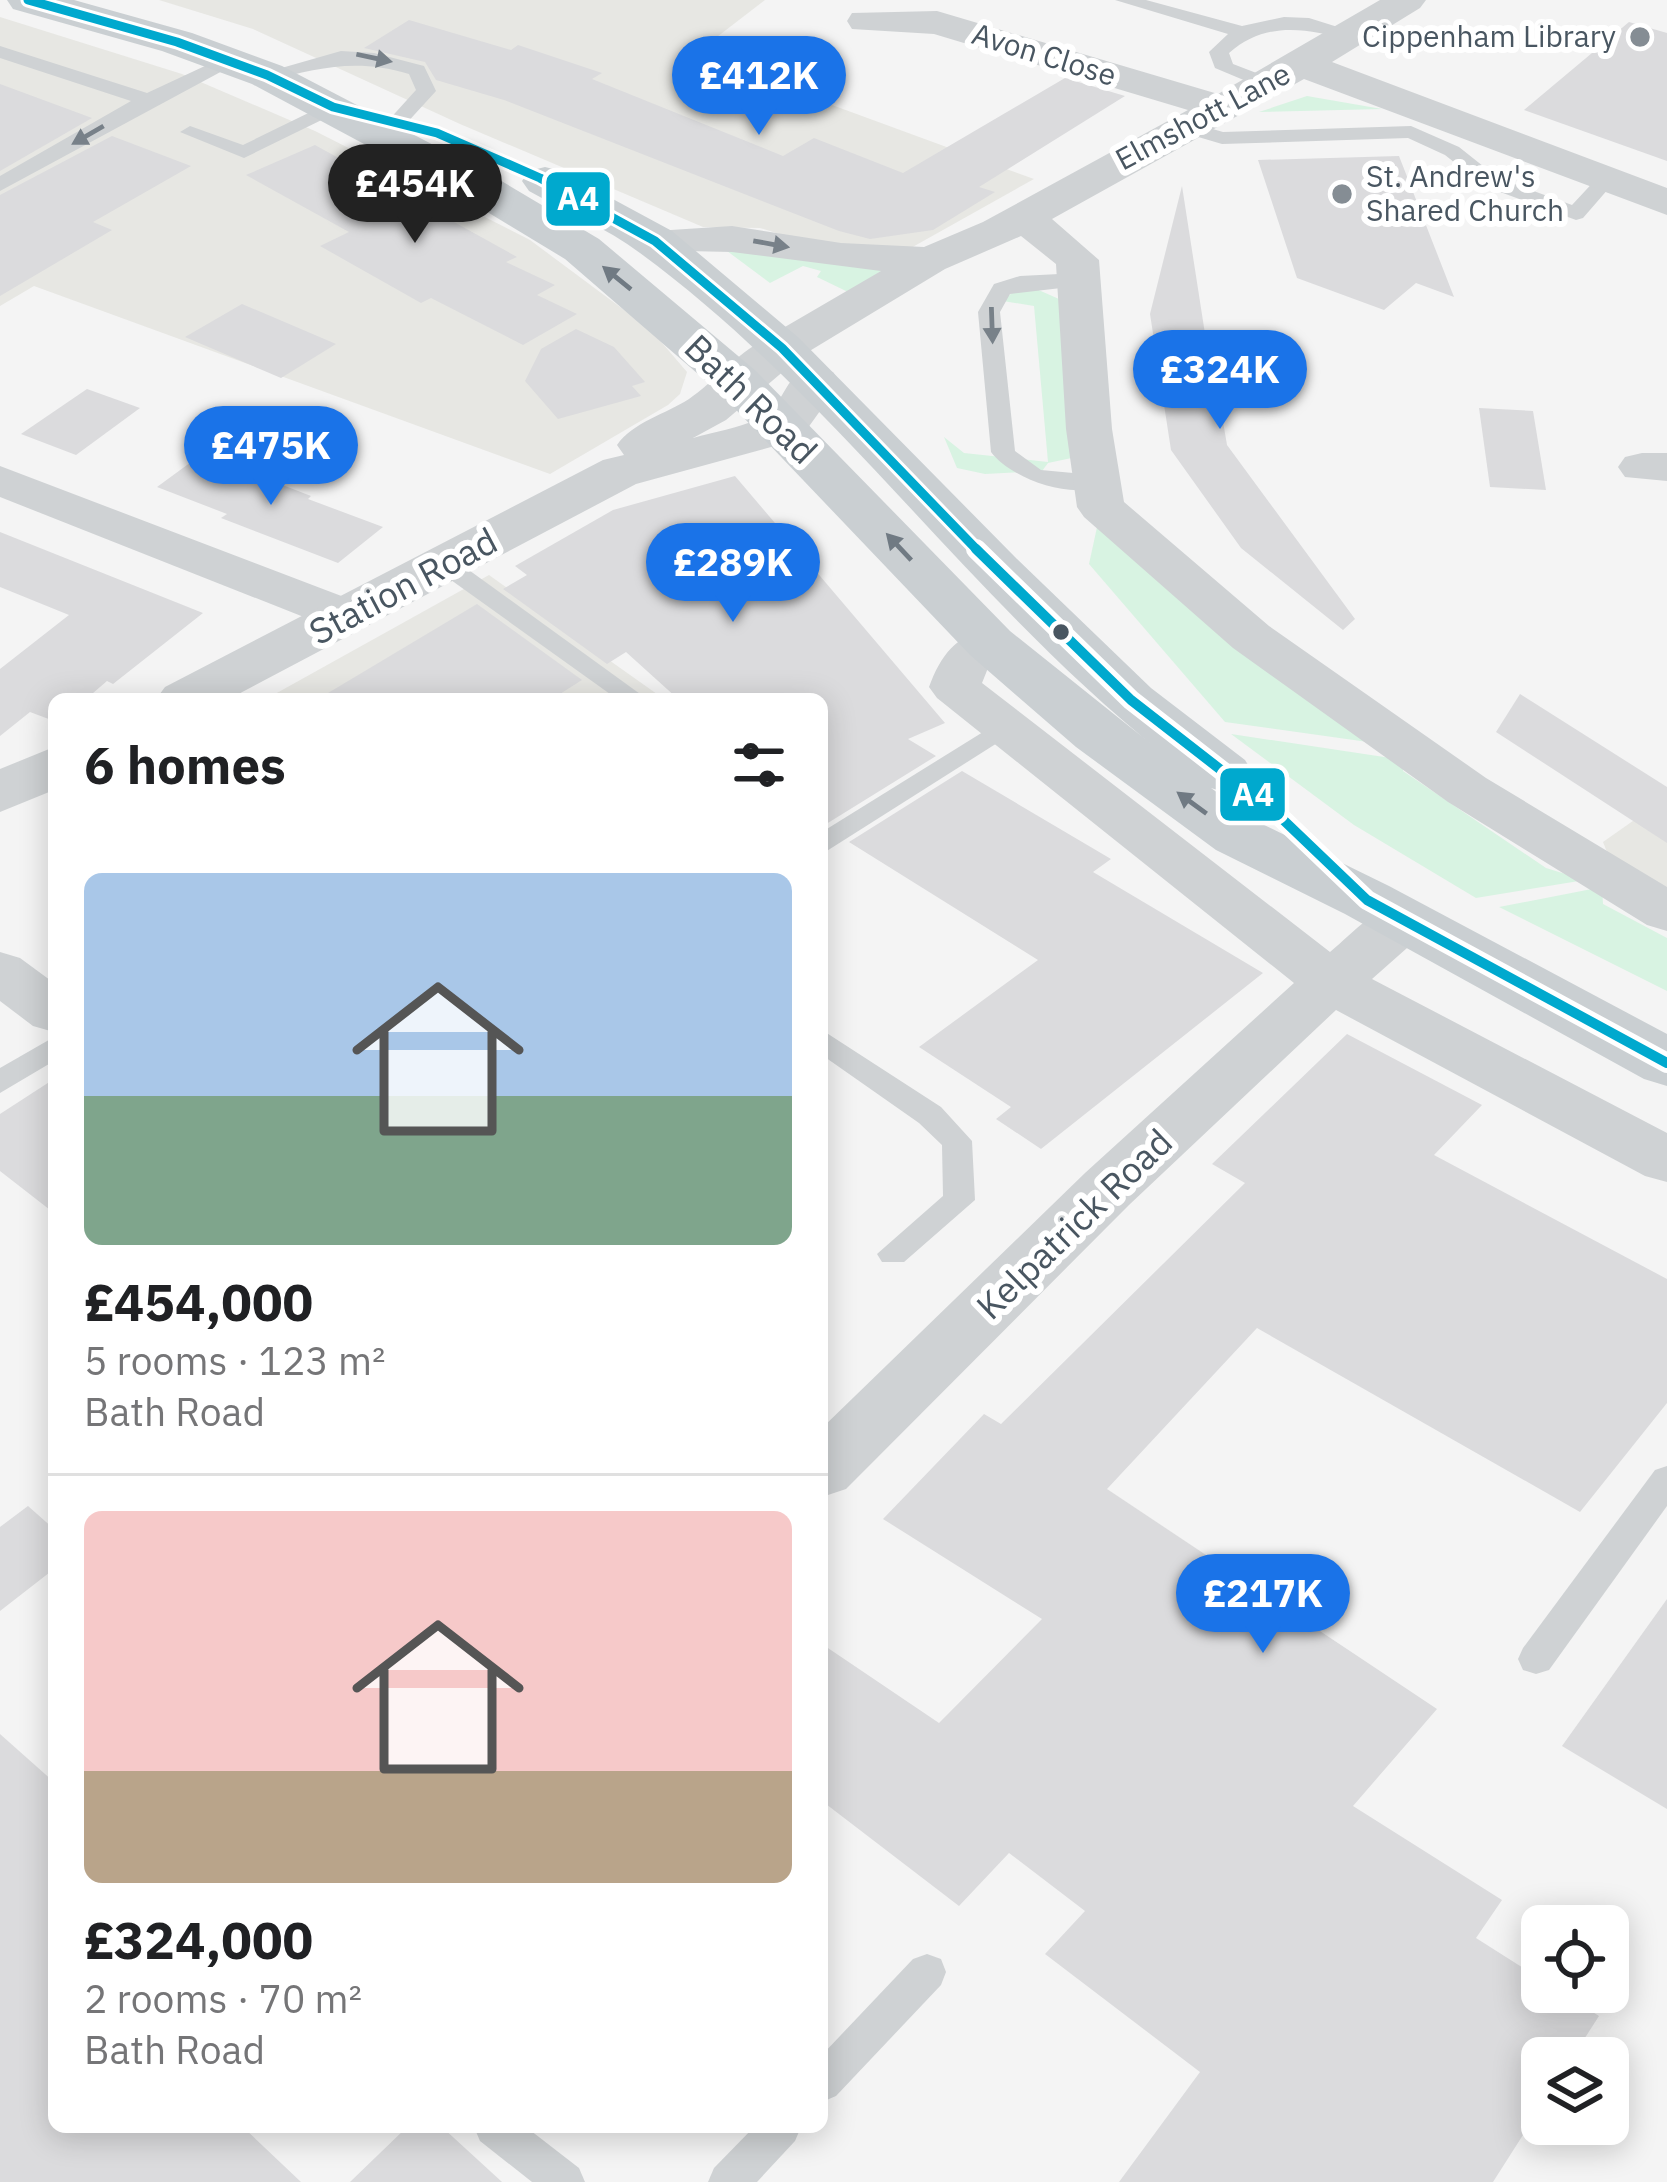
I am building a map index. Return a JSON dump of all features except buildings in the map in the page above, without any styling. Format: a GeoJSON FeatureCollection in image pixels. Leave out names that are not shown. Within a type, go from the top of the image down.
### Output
{"type":"FeatureCollection","features":[{"type":"Feature","properties":{"kind":"main road","name":"Bath Road"},"geometry":{"type":"LineString","coordinates":[[28,0],[177,42],[333,107],[582,249],[738,382],[990,643],[1097,734],[1237,836],[1386,910],[1667,1063]]}},
{"type":"Feature","properties":{"kind":"main road","name":"Bath Road"},"geometry":{"type":"LineString","coordinates":[[333,107],[437,133],[540,178],[655,241],[798,365],[1131,700],[1275,812],[1386,910]]}},
{"type":"Feature","properties":{"kind":"street","name":"Elmshott Lane"},"geometry":{"type":"LineString","coordinates":[[798,365],[930,260],[1010,224],[1407,0]]}},
{"type":"Feature","properties":{"kind":"street","name":"Avon Close"},"geometry":{"type":"LineString","coordinates":[[866,21],[937,22],[1202,117]]}},
{"type":"Feature","properties":{"kind":"street"},"geometry":{"type":"LineString","coordinates":[[1283,74],[1667,202]]}},
{"type":"Feature","properties":{"kind":"street","name":"Elmshott Lane"},"geometry":{"type":"LineString","coordinates":[[798,365],[855,346],[960,272],[1010,224]]}},
{"type":"Feature","properties":{"kind":"street"},"geometry":{"type":"LineString","coordinates":[[1010,224],[1077,260],[1101,507],[1251,637],[1467,790],[1667,912]]}},
{"type":"Feature","properties":{"kind":"street"},"geometry":{"type":"LineString","coordinates":[[655,241],[732,238],[842,256],[930,260]]}},
{"type":"Feature","properties":{"kind":"street"},"geometry":{"type":"LineString","coordinates":[[782,428],[798,365]]}},
{"type":"Feature","properties":{"kind":"street","name":"Station Road"},"geometry":{"type":"LineString","coordinates":[[621,471],[643,446],[708,410],[738,382],[798,365]]}},
{"type":"Feature","properties":{"kind":"street","name":"Station Road"},"geometry":{"type":"LineString","coordinates":[[197,693],[621,471],[669,462],[782,428]]}},
{"type":"Feature","properties":{"kind":"street"},"geometry":{"type":"LineString","coordinates":[[0,480],[347,616]]}},
{"type":"Feature","properties":{"kind":"street"},"geometry":{"type":"LineString","coordinates":[[990,643],[965,660],[955,687],[1330,982],[1667,1160]]}},
{"type":"Feature","properties":{"kind":"street"},"geometry":{"type":"LineString","coordinates":[[0,794],[48,769]]}},
{"type":"Feature","properties":{"kind":"street","name":"Kelpatrick Road"},"geometry":{"type":"LineString","coordinates":[[828,1464],[1040,1254],[1330,982],[1386,910]]}},
{"type":"Feature","properties":{"kind":"street"},"geometry":{"type":"LineString","coordinates":[[0,972],[48,1008]]}},
{"type":"Feature","properties":{"kind":"lane"},"geometry":{"type":"LineString","coordinates":[[1124,0],[1242,32]]}},
{"type":"Feature","properties":{"kind":"lane"},"geometry":{"type":"LineString","coordinates":[[1283,74],[1225,68],[1219,52],[1242,32],[1273,22],[1307,20],[1350,34]]}},
{"type":"Feature","properties":{"kind":"lane"},"geometry":{"type":"LineString","coordinates":[[0,52],[148,100]]}},
{"type":"Feature","properties":{"kind":"lane"},"geometry":{"type":"LineString","coordinates":[[0,185],[148,100],[248,69],[344,53],[417,70],[426,91],[397,122]]}},
{"type":"Feature","properties":{"kind":"lane"},"geometry":{"type":"LineString","coordinates":[[190,132],[244,152],[333,107]]}},
{"type":"Feature","properties":{"kind":"lane"},"geometry":{"type":"LineString","coordinates":[[1202,117],[1222,138],[1412,132],[1453,151],[1491,182],[1576,214],[1606,180]]}},
{"type":"Feature","properties":{"kind":"lane"},"geometry":{"type":"LineString","coordinates":[[1079,280],[1020,283],[1002,290],[989,312],[1003,452],[1011,465],[1029,476],[1097,481]]}},
{"type":"Feature","properties":{"kind":"lane"},"geometry":{"type":"LineString","coordinates":[[446,565],[626,693]]}},
{"type":"Feature","properties":{"kind":"lane"},"geometry":{"type":"LineString","coordinates":[[828,841],[1004,727]]}},
{"type":"Feature","properties":{"kind":"lane"},"geometry":{"type":"LineString","coordinates":[[828,1044],[931,1115],[957,1141],[959,1200],[893,1254]]}},
{"type":"Feature","properties":{"kind":"lane"},"geometry":{"type":"LineString","coordinates":[[0,1082],[48,1050]]}},
{"type":"Feature","properties":{"kind":"lane"},"geometry":{"type":"LineString","coordinates":[[1536,1659],[1667,1480]]}},
{"type":"Feature","properties":{"kind":"lane"},"geometry":{"type":"LineString","coordinates":[[828,2078],[927,1972]]}},
{"type":"Feature","properties":{"kind":"lane"},"geometry":{"type":"LineString","coordinates":[[502,2133],[564,2182]]}},
{"type":"Feature","properties":{"kind":"lane"},"geometry":{"type":"LineString","coordinates":[[729,2182],[775,2133]]}},
{"type":"Feature","properties":{"kind":"shaded area"},"geometry":{"type":"Polygon","coordinates":[[[159,0],[765,0],[700,50],[790,81],[783,87],[1034,179],[909,249],[805,242],[760,228],[703,227],[253,29],[159,0]]]}},
{"type":"Feature","properties":{"kind":"shaded area"},"geometry":{"type":"Polygon","coordinates":[[[0,17],[182,74],[315,131],[530,240],[651,330],[687,372],[680,394],[550,474],[34,286],[0,306],[0,17]]]}},
{"type":"Feature","properties":{"kind":"shaded area"},"geometry":{"type":"Polygon","coordinates":[[[489,575],[656,693],[277,693],[489,575]]]}},
{"type":"Feature","properties":{"kind":"shaded area"},"geometry":{"type":"Polygon","coordinates":[[[1667,797],[1667,892],[1609,857],[1603,842],[1667,797]]]}},
{"type":"Feature","properties":{"kind":"green space"},"geometry":{"type":"Polygon","coordinates":[[[1307,96],[1382,109],[1259,112],[1307,96]]]}},
{"type":"Feature","properties":{"kind":"green space"},"geometry":{"type":"Polygon","coordinates":[[[723,248],[883,270],[848,292],[817,277],[821,271],[803,266],[770,283],[723,248]]]}},
{"type":"Feature","properties":{"kind":"green space"},"geometry":{"type":"Polygon","coordinates":[[[1034,288],[1059,299],[1081,456],[1048,463],[1042,471],[985,474],[957,468],[944,437],[964,453],[1048,462],[1034,306],[1003,301],[1014,291],[1034,288]]]}},
{"type":"Feature","properties":{"kind":"green space"},"geometry":{"type":"Polygon","coordinates":[[[1099,518],[1375,743],[1225,722],[1089,564],[1099,518]]]}},
{"type":"Feature","properties":{"kind":"green space"},"geometry":{"type":"Polygon","coordinates":[[[1231,734],[1404,760],[1403,771],[1546,868],[1585,880],[1476,898],[1354,825],[1231,734]]]}},
{"type":"Feature","properties":{"kind":"green space"},"geometry":{"type":"Polygon","coordinates":[[[1602,887],[1603,904],[1667,938],[1667,991],[1499,907],[1602,887]]]}},
{"type":"Feature","properties":{"kind":"transit line","name":"A4"},"geometry":{"type":"LineString","coordinates":[[28,0],[177,42],[267,75],[333,107],[437,133],[540,178],[655,241],[782,348],[996,569],[1131,700],[1275,812],[1367,900],[1667,1063]]}},
{"type":"Feature","properties":{"kind":"place","name":"Cippenham Library"},"geometry":{"type":"Point","coordinates":[1640,37]}},
{"type":"Feature","properties":{"kind":"place","name":"St. Andrew's Shared Church"},"geometry":{"type":"Point","coordinates":[1342,194]}}]}
